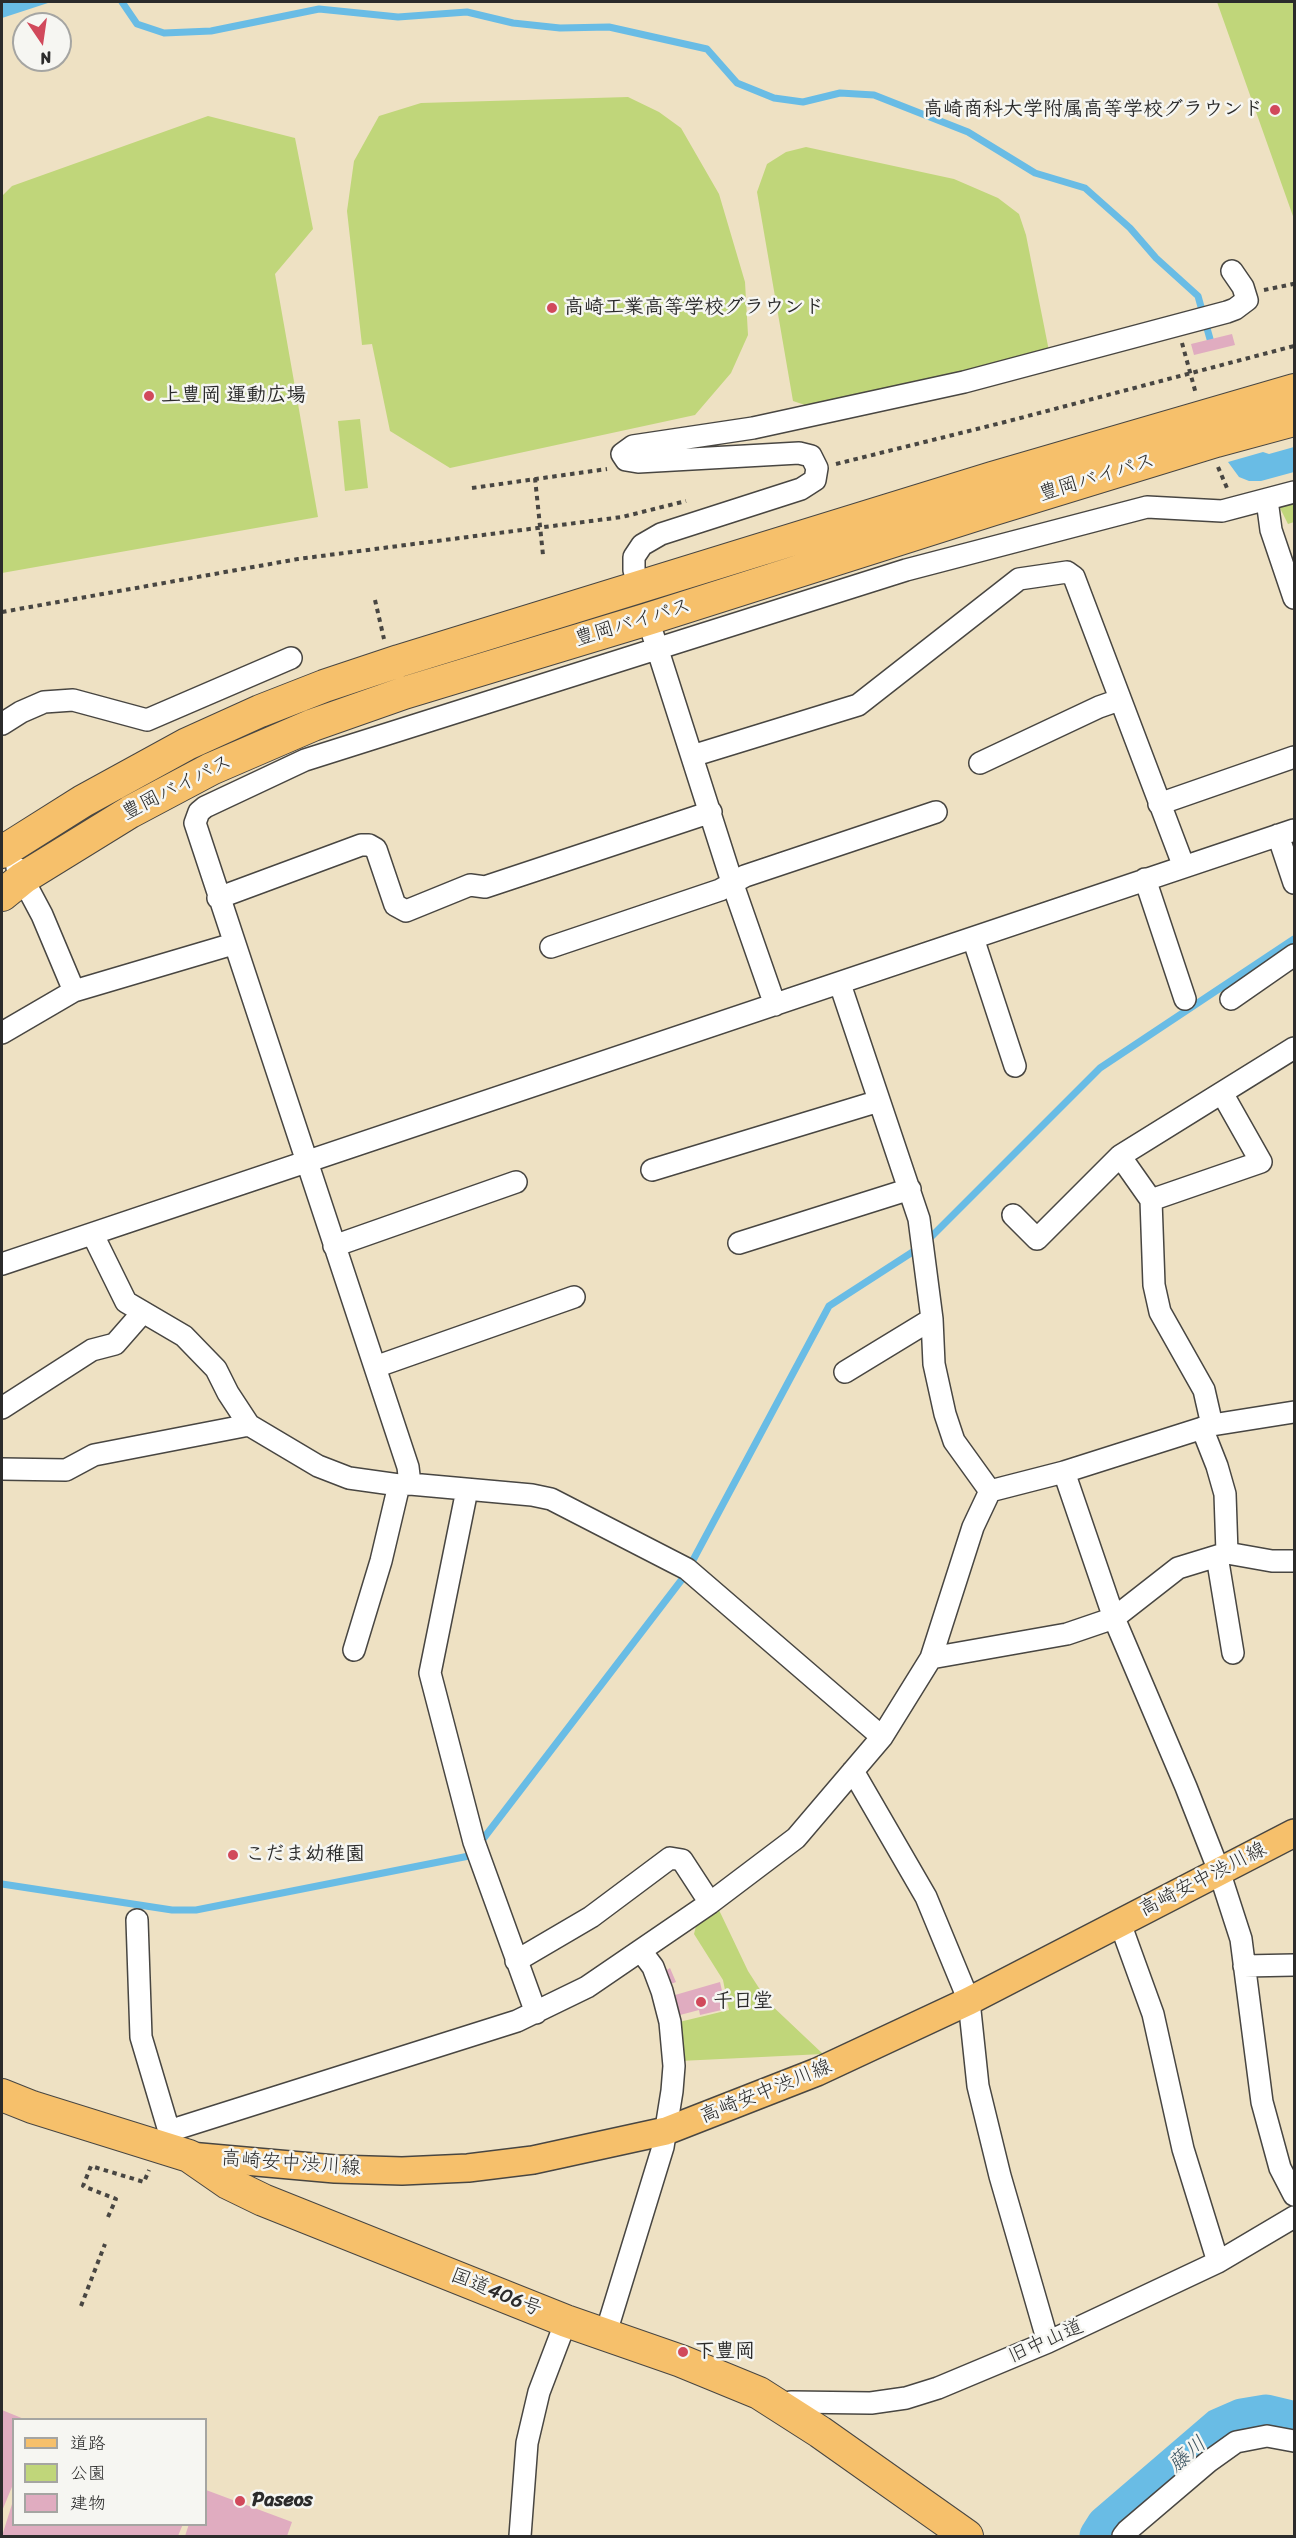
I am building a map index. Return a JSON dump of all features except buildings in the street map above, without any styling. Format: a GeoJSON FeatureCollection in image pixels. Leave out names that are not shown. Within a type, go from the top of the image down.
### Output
{"type":"FeatureCollection","features":[{"type":"Feature","properties":{"kind":"highway","name":"豊岡バイパス"},"geometry":{"type":"LineString","coordinates":[[3,846],[187,744],[260,711],[399,661],[992,478],[1294,390]]}},
{"type":"Feature","properties":{"kind":"highway","name":"豊岡バイパス"},"geometry":{"type":"LineString","coordinates":[[12,886],[166,792],[211,769],[302,730],[404,693],[652,633],[991,510],[1216,441],[1294,420]]}},
{"type":"Feature","properties":{"kind":"highway","name":"国道406号"},"geometry":{"type":"LineString","coordinates":[[2,2095],[167,2151],[263,2200],[606,2336],[690,2365],[759,2393],[967,2536]]}},
{"type":"Feature","properties":{"kind":"main road","name":"高崎安中渋川線"},"geometry":{"type":"LineString","coordinates":[[167,2151],[335,2169],[424,2170],[533,2160],[666,2132],[817,2072],[969,2001],[1294,1833]]}},
{"type":"Feature","properties":{"kind":"street"},"geometry":{"type":"LineString","coordinates":[[639,587],[634,570],[634,557],[642,545],[661,534],[801,489],[814,480],[817,468],[811,456],[799,453],[639,462],[626,460],[622,454],[633,446],[753,428],[964,382],[1227,312],[1246,300],[1246,293],[1232,271]]}},
{"type":"Feature","properties":{"kind":"street"},"geometry":{"type":"LineString","coordinates":[[354,1650],[408,1467],[218,897],[195,823],[199,812],[205,807],[305,760],[652,633],[1147,507],[1222,511],[1294,492]]}},
{"type":"Feature","properties":{"kind":"street"},"geometry":{"type":"LineString","coordinates":[[1266,500],[1271,530],[1294,598]]}},
{"type":"Feature","properties":{"kind":"street"},"geometry":{"type":"LineString","coordinates":[[692,756],[858,705],[1019,579],[1063,572],[1072,574],[1184,867]]}},
{"type":"Feature","properties":{"kind":"street"},"geometry":{"type":"LineString","coordinates":[[652,633],[732,882],[775,1005]]}},
{"type":"Feature","properties":{"kind":"street"},"geometry":{"type":"LineString","coordinates":[[2,724],[21,712],[44,702],[73,700],[147,720],[291,658]]}},
{"type":"Feature","properties":{"kind":"street"},"geometry":{"type":"LineString","coordinates":[[980,763],[1099,706],[1119,700]]}},
{"type":"Feature","properties":{"kind":"street"},"geometry":{"type":"LineString","coordinates":[[1160,804],[1294,757]]}},
{"type":"Feature","properties":{"kind":"street"},"geometry":{"type":"LineString","coordinates":[[218,897],[369,844],[376,849],[395,905],[406,911],[470,885],[485,887],[711,812]]}},
{"type":"Feature","properties":{"kind":"street"},"geometry":{"type":"LineString","coordinates":[[550,947],[720,890],[732,882],[936,812]]}},
{"type":"Feature","properties":{"kind":"street"},"geometry":{"type":"LineString","coordinates":[[2,1264],[306,1164],[1286,832],[1294,883]]}},
{"type":"Feature","properties":{"kind":"street"},"geometry":{"type":"LineString","coordinates":[[3,846],[12,886],[42,915],[74,991]]}},
{"type":"Feature","properties":{"kind":"street"},"geometry":{"type":"LineString","coordinates":[[1145,879],[1185,999]]}},
{"type":"Feature","properties":{"kind":"street"},"geometry":{"type":"LineString","coordinates":[[973,938],[1015,1066]]}},
{"type":"Feature","properties":{"kind":"street"},"geometry":{"type":"LineString","coordinates":[[2,1033],[74,991],[233,944]]}},
{"type":"Feature","properties":{"kind":"street"},"geometry":{"type":"LineString","coordinates":[[1231,999],[1294,955]]}},
{"type":"Feature","properties":{"kind":"street"},"geometry":{"type":"LineString","coordinates":[[840,984],[910,1189],[922,1235],[938,1388],[954,1441],[990,1491]]}},
{"type":"Feature","properties":{"kind":"street"},"geometry":{"type":"LineString","coordinates":[[1013,1215],[1037,1239],[1120,1156],[1294,1048]]}},
{"type":"Feature","properties":{"kind":"street"},"geometry":{"type":"LineString","coordinates":[[1151,1200],[1261,1162],[1222,1093]]}},
{"type":"Feature","properties":{"kind":"street"},"geometry":{"type":"LineString","coordinates":[[652,1170],[879,1101]]}},
{"type":"Feature","properties":{"kind":"street"},"geometry":{"type":"LineString","coordinates":[[1120,1156],[1151,1200],[1152,1262],[1160,1312],[1204,1390],[1207,1427],[1225,1494],[1222,1554],[1233,1653]]}},
{"type":"Feature","properties":{"kind":"street"},"geometry":{"type":"LineString","coordinates":[[334,1246],[516,1182]]}},
{"type":"Feature","properties":{"kind":"street"},"geometry":{"type":"LineString","coordinates":[[739,1243],[910,1189]]}},
{"type":"Feature","properties":{"kind":"street"},"geometry":{"type":"LineString","coordinates":[[93,1235],[126,1302],[184,1336],[216,1369],[228,1393],[249,1425],[318,1466],[349,1478],[532,1495],[551,1499],[687,1569],[882,1737]]}},
{"type":"Feature","properties":{"kind":"street"},"geometry":{"type":"LineString","coordinates":[[375,1367],[574,1297]]}},
{"type":"Feature","properties":{"kind":"street"},"geometry":{"type":"LineString","coordinates":[[2,1408],[92,1350],[115,1344],[143,1312]]}},
{"type":"Feature","properties":{"kind":"street"},"geometry":{"type":"LineString","coordinates":[[845,1372],[932,1320]]}},
{"type":"Feature","properties":{"kind":"street"},"geometry":{"type":"LineString","coordinates":[[990,1491],[1064,1472],[1207,1427],[1294,1412]]}},
{"type":"Feature","properties":{"kind":"street"},"geometry":{"type":"LineString","coordinates":[[2,1469],[66,1470],[94,1455],[249,1425]]}},
{"type":"Feature","properties":{"kind":"street"},"geometry":{"type":"LineString","coordinates":[[1064,1472],[1114,1618],[1219,1871],[1240,1939],[1262,2103],[1280,2168],[1294,2195]]}},
{"type":"Feature","properties":{"kind":"street"},"geometry":{"type":"LineString","coordinates":[[467,1490],[430,1673],[474,1842],[536,2013]]}},
{"type":"Feature","properties":{"kind":"street"},"geometry":{"type":"LineString","coordinates":[[137,1920],[141,2037],[167,2151],[536,2013],[587,1987],[641,1951],[796,1838],[882,1737],[931,1658],[973,1527],[990,1491]]}},
{"type":"Feature","properties":{"kind":"street"},"geometry":{"type":"LineString","coordinates":[[931,1658],[1067,1634],[1114,1618],[1178,1568],[1222,1554],[1272,1561],[1294,1561]]}},
{"type":"Feature","properties":{"kind":"street"},"geometry":{"type":"LineString","coordinates":[[853,1771],[926,1897],[969,2001],[978,2086],[1000,2176],[1047,2342]]}},
{"type":"Feature","properties":{"kind":"street"},"geometry":{"type":"LineString","coordinates":[[516,1961],[591,1917],[670,1858],[682,1860],[710,1902]]}},
{"type":"Feature","properties":{"kind":"street"},"geometry":{"type":"LineString","coordinates":[[1120,1923],[1154,2014],[1183,2149],[1218,2262]]}},
{"type":"Feature","properties":{"kind":"street"},"geometry":{"type":"LineString","coordinates":[[606,2336],[666,2132],[672,2091],[673,2044],[662,1991],[653,1967],[641,1951]]}},
{"type":"Feature","properties":{"kind":"street"},"geometry":{"type":"LineString","coordinates":[[1244,1966],[1294,1965]]}},
{"type":"Feature","properties":{"kind":"street","name":"旧中山道"},"geometry":{"type":"LineString","coordinates":[[779,2405],[791,2402],[871,2403],[906,2398],[938,2388],[1047,2342],[1218,2262],[1294,2217]]}},
{"type":"Feature","properties":{"kind":"street"},"geometry":{"type":"LineString","coordinates":[[520,2536],[527,2443],[539,2392],[566,2320]]}},
{"type":"Feature","properties":{"kind":"street"},"geometry":{"type":"LineString","coordinates":[[1123,2536],[1236,2442],[1267,2436],[1294,2441]]}},
{"type":"Feature","properties":{"kind":"path"},"geometry":{"type":"LineString","coordinates":[[1246,293],[1293,284],[1294,286]]}},
{"type":"Feature","properties":{"kind":"path"},"geometry":{"type":"LineString","coordinates":[[1180,324],[1197,401]]}},
{"type":"Feature","properties":{"kind":"path"},"geometry":{"type":"LineString","coordinates":[[817,468],[1005,423],[1294,346]]}},
{"type":"Feature","properties":{"kind":"path"},"geometry":{"type":"LineString","coordinates":[[1215,459],[1235,508]]}},
{"type":"Feature","properties":{"kind":"path"},"geometry":{"type":"LineString","coordinates":[[472,488],[613,468]]}},
{"type":"Feature","properties":{"kind":"path"},"geometry":{"type":"LineString","coordinates":[[535,478],[543,555]]}},
{"type":"Feature","properties":{"kind":"path"},"geometry":{"type":"LineString","coordinates":[[2,612],[298,559],[622,517],[689,501]]}},
{"type":"Feature","properties":{"kind":"path"},"geometry":{"type":"LineString","coordinates":[[375,600],[386,645]]}},
{"type":"Feature","properties":{"kind":"path"},"geometry":{"type":"LineString","coordinates":[[108,2217],[116,2199],[83,2186],[91,2166],[144,2182],[167,2151]]}},
{"type":"Feature","properties":{"kind":"path"},"geometry":{"type":"LineString","coordinates":[[81,2306],[105,2244]]}},
{"type":"Feature","properties":{"kind":"green space","name":"高崎商科大学附属高等学校グラウンド"},"geometry":{"type":"Polygon","coordinates":[[[1217,2],[1294,2],[1294,219],[1217,2]]]}},
{"type":"Feature","properties":{"kind":"green space","name":"高崎工業高等学校グラウンド"},"geometry":{"type":"Polygon","coordinates":[[[628,97],[659,112],[681,128],[719,194],[745,282],[748,335],[731,373],[695,415],[450,468],[390,431],[372,344],[362,345],[347,211],[354,161],[379,116],[421,103],[628,97]]]}},
{"type":"Feature","properties":{"kind":"green space","name":"上豊岡 運動広場"},"geometry":{"type":"Polygon","coordinates":[[[208,116],[295,138],[313,229],[275,274],[318,517],[2,573],[2,196],[12,186],[208,116]]]}},
{"type":"Feature","properties":{"kind":"green space"},"geometry":{"type":"Polygon","coordinates":[[[806,147],[954,179],[998,198],[1019,214],[1026,235],[1049,351],[808,406],[793,401],[757,192],[767,164],[786,152],[806,147]]]}},
{"type":"Feature","properties":{"kind":"green space"},"geometry":{"type":"Polygon","coordinates":[[[360,419],[368,488],[345,491],[338,421],[360,419]]]}},
{"type":"Feature","properties":{"kind":"green space"},"geometry":{"type":"Polygon","coordinates":[[[1294,500],[1294,522],[1288,524],[1278,504],[1294,500]]]}},
{"type":"Feature","properties":{"kind":"green space"},"geometry":{"type":"Polygon","coordinates":[[[719,1910],[748,1971],[768,2002],[823,2054],[680,2061],[675,2023],[729,2010],[723,1980],[694,1934],[696,1926],[719,1910]]]}},
{"type":"Feature","properties":{"kind":"water"},"geometry":{"type":"Polygon","coordinates":[[[2,2],[51,2],[20,12],[12,12],[12,15],[2,18],[2,2]]]}},
{"type":"Feature","properties":{"kind":"water"},"geometry":{"type":"Polygon","coordinates":[[[1294,447],[1294,472],[1261,481],[1249,481],[1239,477],[1228,462],[1263,452],[1269,454],[1294,447]]]}},
{"type":"Feature","properties":{"kind":"waterway"},"geometry":{"type":"LineString","coordinates":[[122,2],[137,24],[164,33],[211,31],[319,9],[398,17],[467,12],[513,23],[560,28],[609,27],[707,49],[737,83],[774,98],[803,102],[840,93],[874,95],[968,132],[1035,173],[1085,188],[1130,228],[1156,258],[1198,296],[1210,339]]}},
{"type":"Feature","properties":{"kind":"waterway"},"geometry":{"type":"LineString","coordinates":[[692,1562],[829,1306],[911,1253],[931,1237],[1100,1068],[1294,939]]}},
{"type":"Feature","properties":{"kind":"waterway"},"geometry":{"type":"LineString","coordinates":[[480,1843],[683,1578]]}},
{"type":"Feature","properties":{"kind":"waterway"},"geometry":{"type":"LineString","coordinates":[[2,1884],[172,1910],[196,1910],[469,1856],[473,1851]]}},
{"type":"Feature","properties":{"kind":"waterway","name":"藤川"},"geometry":{"type":"LineString","coordinates":[[1099,2536],[1106,2525],[1219,2428],[1242,2418],[1266,2414],[1287,2419],[1294,2424]]}},
{"type":"Feature","properties":{"kind":"place","name":"高崎商科大学附属高等学校グラウンド"},"geometry":{"type":"Point","coordinates":[1275,110]}},
{"type":"Feature","properties":{"kind":"place","name":"高崎工業高等学校グラウンド"},"geometry":{"type":"Point","coordinates":[552,308]}},
{"type":"Feature","properties":{"kind":"place","name":"上豊岡 運動広場"},"geometry":{"type":"Point","coordinates":[149,396]}},
{"type":"Feature","properties":{"kind":"place","name":"こだま幼稚園"},"geometry":{"type":"Point","coordinates":[233,1855]}},
{"type":"Feature","properties":{"kind":"place","name":"千日堂"},"geometry":{"type":"Point","coordinates":[701,2002]}},
{"type":"Feature","properties":{"kind":"place","name":"下豊岡"},"geometry":{"type":"Point","coordinates":[683,2352]}},
{"type":"Feature","properties":{"kind":"place","name":"Paseos"},"geometry":{"type":"Point","coordinates":[240,2501]}}]}
